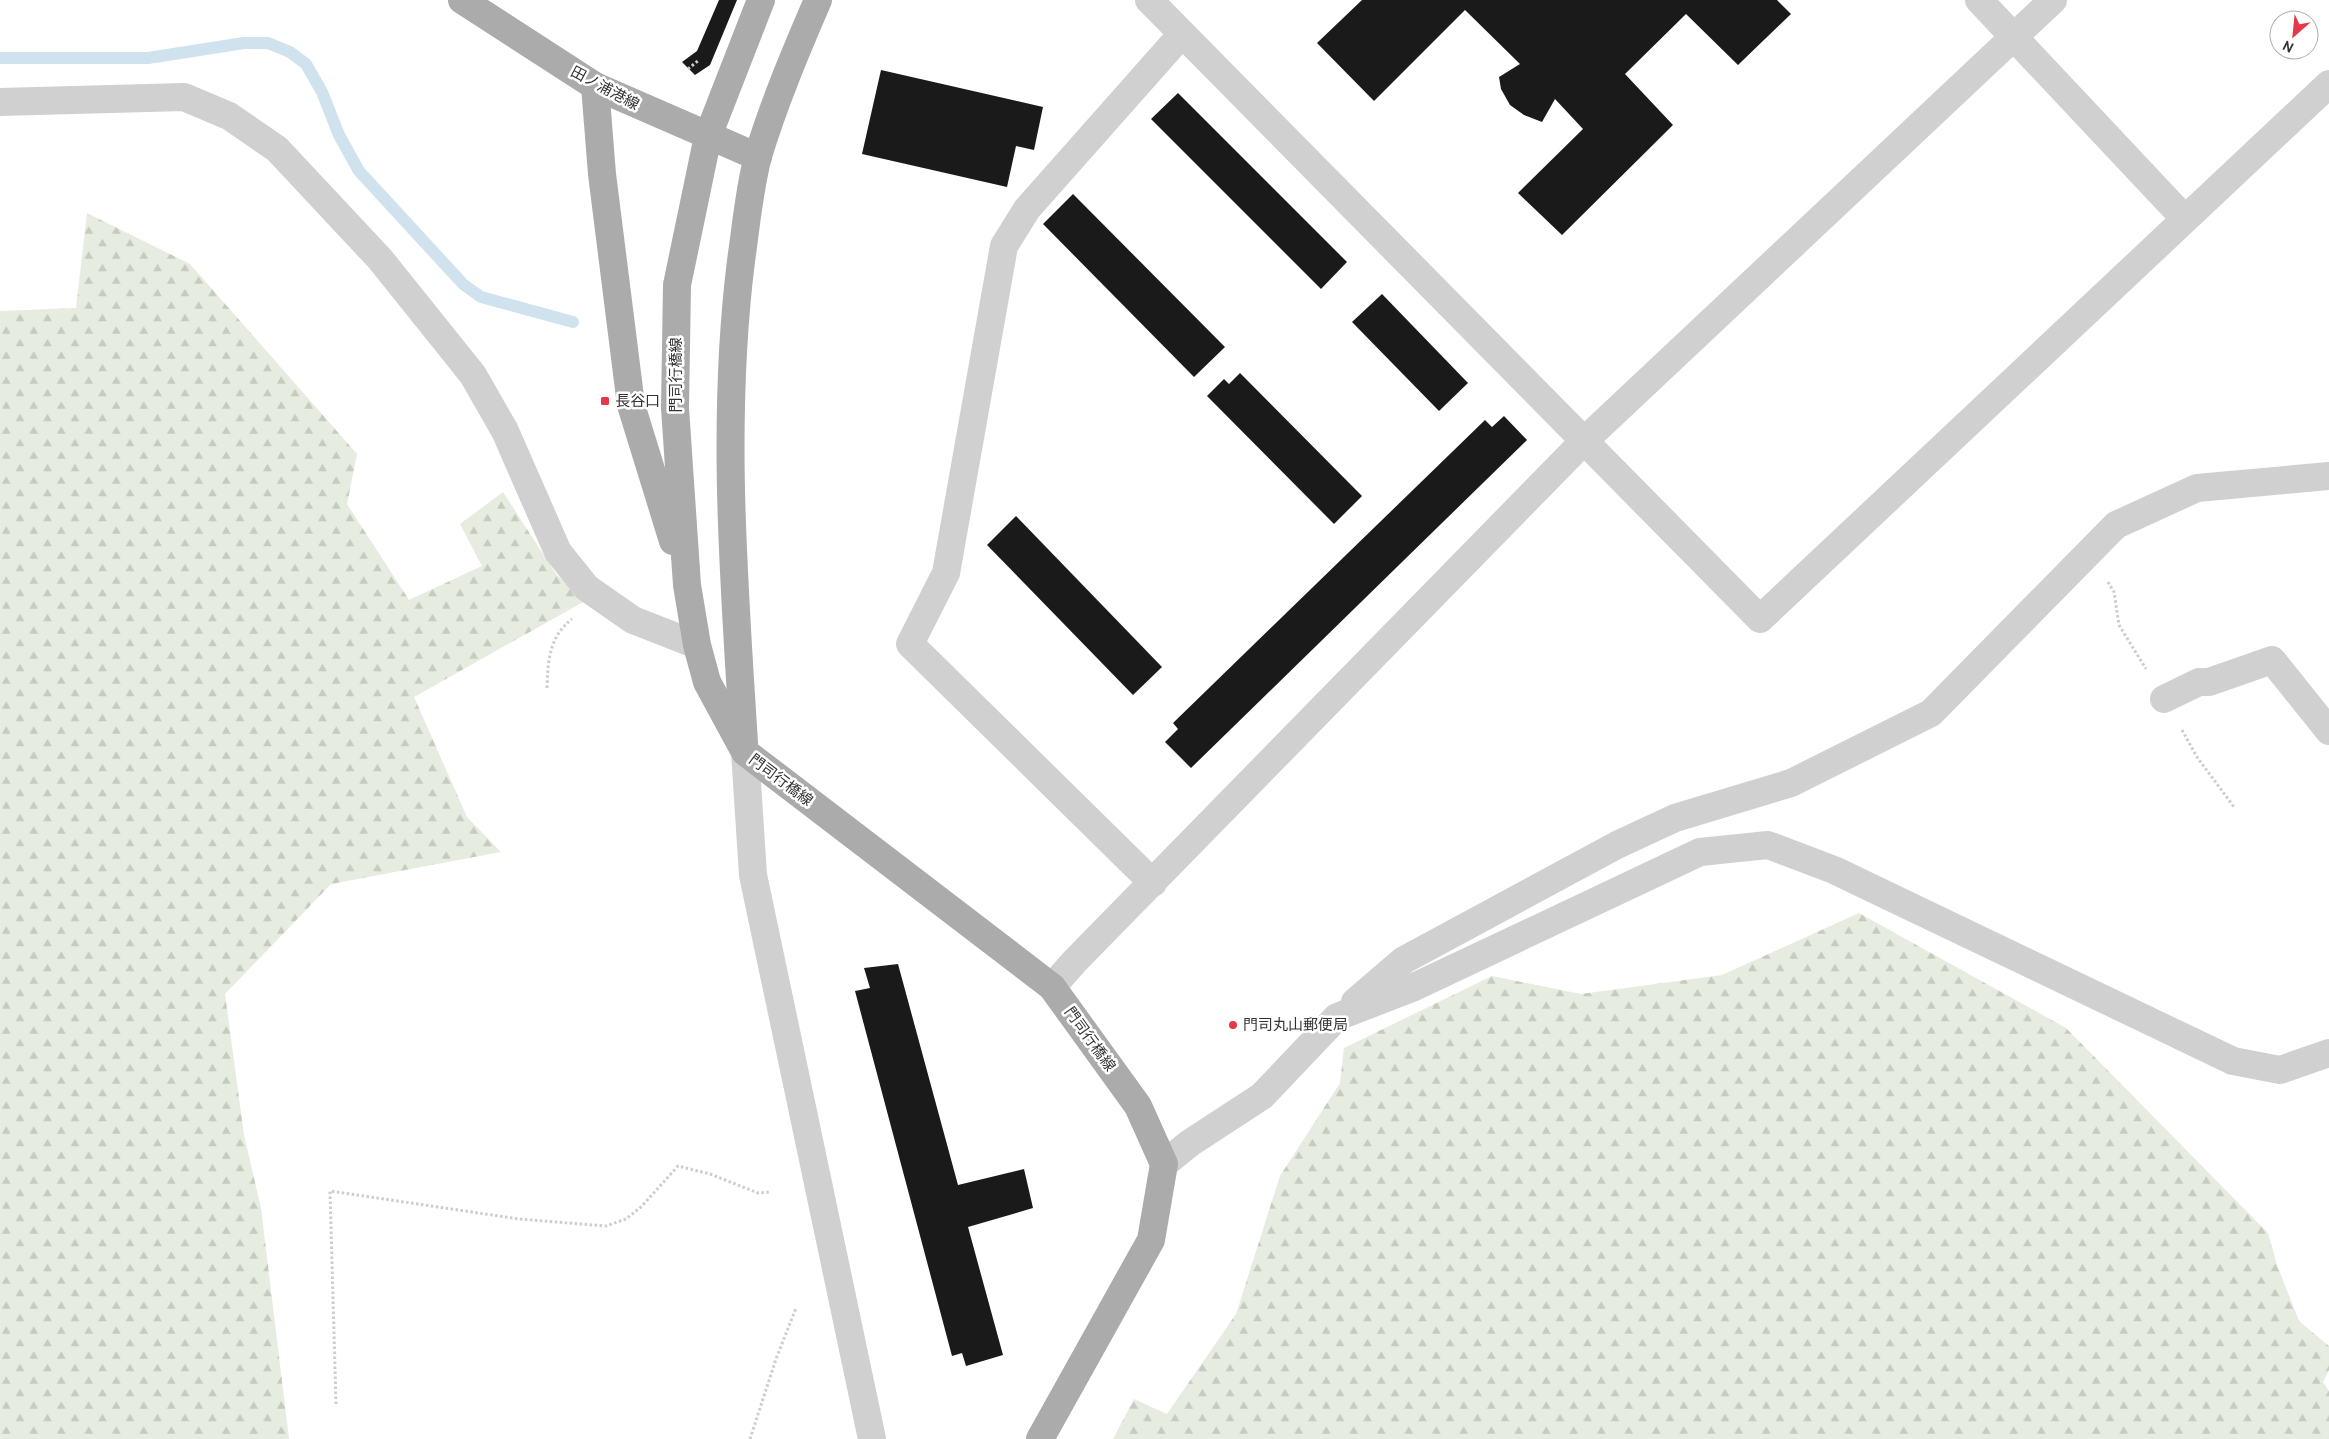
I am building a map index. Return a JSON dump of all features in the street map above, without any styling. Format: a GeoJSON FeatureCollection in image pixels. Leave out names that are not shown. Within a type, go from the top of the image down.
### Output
{"type":"FeatureCollection","features":[{"type":"Feature","properties":{"kind":"main road","name":"田ノ浦港線"},"geometry":{"type":"LineString","coordinates":[[462,0],[595,86],[758,157]]}},
{"type":"Feature","properties":{"kind":"main road","name":"門司行橋線"},"geometry":{"type":"LineString","coordinates":[[761,0],[708,136],[677,285],[675,408],[687,585],[697,645],[707,682],[745,752],[1052,988],[1138,1106],[1164,1164]]}},
{"type":"Feature","properties":{"kind":"main road","name":"門司行橋線"},"geometry":{"type":"LineString","coordinates":[[745,752],[729,493],[732,347],[749,206],[758,157],[786,74],[818,0]]}},
{"type":"Feature","properties":{"kind":"main road"},"geometry":{"type":"LineString","coordinates":[[595,86],[602,174],[631,405],[687,585]]}},
{"type":"Feature","properties":{"kind":"main road"},"geometry":{"type":"LineString","coordinates":[[1040,1439],[1151,1240],[1164,1164]]}},
{"type":"Feature","properties":{"kind":"street"},"geometry":{"type":"LineString","coordinates":[[1149,0],[1583,442],[1760,619],[2184,218],[2329,84]]}},
{"type":"Feature","properties":{"kind":"street"},"geometry":{"type":"LineString","coordinates":[[1979,0],[2184,218]]}},
{"type":"Feature","properties":{"kind":"street"},"geometry":{"type":"LineString","coordinates":[[1052,988],[1074,962],[1583,442],[2053,0]]}},
{"type":"Feature","properties":{"kind":"street"},"geometry":{"type":"LineString","coordinates":[[1153,883],[910,644],[946,573],[1004,246],[1027,209],[1182,34]]}},
{"type":"Feature","properties":{"kind":"street"},"geometry":{"type":"LineString","coordinates":[[0,102],[184,98],[229,116],[277,149],[380,259],[473,376],[505,431],[558,552],[587,588],[633,620],[697,645]]}},
{"type":"Feature","properties":{"kind":"street"},"geometry":{"type":"LineString","coordinates":[[1164,1164],[1190,1143],[1262,1096],[1337,1017],[1404,960],[1617,846],[1675,818],[1791,783],[1931,712],[2116,525],[2197,488],[2329,476]]}},
{"type":"Feature","properties":{"kind":"street"},"geometry":{"type":"LineString","coordinates":[[2164,699],[2199,682],[2209,682],[2272,660],[2329,731]]}},
{"type":"Feature","properties":{"kind":"street"},"geometry":{"type":"LineString","coordinates":[[745,752],[753,874],[872,1439]]}},
{"type":"Feature","properties":{"kind":"street"},"geometry":{"type":"LineString","coordinates":[[1337,1017],[1412,988],[1700,852],[1768,845],[1834,870],[2234,1061],[2280,1070],[2329,1053]]}},
{"type":"Feature","properties":{"kind":"path"},"geometry":{"type":"LineString","coordinates":[[547,688],[551,644],[561,627],[598,596]]}},
{"type":"Feature","properties":{"kind":"path"},"geometry":{"type":"LineString","coordinates":[[336,1404],[330,1191],[519,1219],[606,1226],[626,1219],[641,1207],[678,1166],[710,1174],[758,1192],[772,1192]]}},
{"type":"Feature","properties":{"kind":"path"},"geometry":{"type":"LineString","coordinates":[[750,1439],[776,1359],[796,1308]]}},
{"type":"Feature","properties":{"kind":"green space"},"geometry":{"type":"Polygon","coordinates":[[[87,213],[190,264],[357,454],[347,504],[409,600],[482,566],[460,524],[503,492],[556,574],[585,601],[414,697],[467,817],[501,852],[331,884],[225,994],[244,1135],[261,1208],[289,1439],[0,1439],[0,311],[76,308],[87,213]]]}},
{"type":"Feature","properties":{"kind":"green space"},"geometry":{"type":"Polygon","coordinates":[[[1859,913],[2066,1028],[2268,1233],[2277,1265],[2299,1321],[2329,1346],[2329,1370],[2323,1382],[2329,1391],[2329,1439],[1113,1439],[1134,1399],[1167,1414],[1236,1314],[1280,1176],[1340,1083],[1344,1048],[1492,976],[1581,994],[1722,975],[1859,913]]]}},
{"type":"Feature","properties":{"kind":"building"},"geometry":{"type":"Polygon","coordinates":[[[719,0],[737,0],[710,65],[695,75],[682,62],[697,51],[719,0]]]}},
{"type":"Feature","properties":{"kind":"building"},"geometry":{"type":"Polygon","coordinates":[[[1362,0],[1777,0],[1791,14],[1738,65],[1686,14],[1625,74],[1673,125],[1562,235],[1518,193],[1583,129],[1555,99],[1542,122],[1524,115],[1510,105],[1501,89],[1499,77],[1520,64],[1465,10],[1374,101],[1317,43],[1362,0]]]}},
{"type":"Feature","properties":{"kind":"building"},"geometry":{"type":"Polygon","coordinates":[[[881,70],[1043,107],[1034,150],[1016,146],[1007,187],[862,154],[881,70]]]}},
{"type":"Feature","properties":{"kind":"building"},"geometry":{"type":"Polygon","coordinates":[[[1178,93],[1347,262],[1321,289],[1151,119],[1178,93]]]}},
{"type":"Feature","properties":{"kind":"building"},"geometry":{"type":"Polygon","coordinates":[[[1073,194],[1225,347],[1194,377],[1043,224],[1073,194]]]}},
{"type":"Feature","properties":{"kind":"building"},"geometry":{"type":"Polygon","coordinates":[[[1382,294],[1468,383],[1439,411],[1352,322],[1382,294]]]}},
{"type":"Feature","properties":{"kind":"building"},"geometry":{"type":"Polygon","coordinates":[[[1240,373],[1362,496],[1334,524],[1207,396],[1224,379],[1229,384],[1240,373]]]}},
{"type":"Feature","properties":{"kind":"building"},"geometry":{"type":"Polygon","coordinates":[[[1504,416],[1527,440],[1191,768],[1165,742],[1178,729],[1173,723],[1485,420],[1492,427],[1504,416]]]}},
{"type":"Feature","properties":{"kind":"building"},"geometry":{"type":"Polygon","coordinates":[[[1016,516],[1162,667],[1133,695],[987,545],[1016,516]]]}},
{"type":"Feature","properties":{"kind":"building"},"geometry":{"type":"Polygon","coordinates":[[[898,964],[958,1185],[1024,1169],[1033,1208],[968,1227],[1003,1355],[966,1366],[962,1353],[952,1356],[855,991],[870,988],[864,968],[898,964]]]}},
{"type":"Feature","properties":{"kind":"waterway"},"geometry":{"type":"LineString","coordinates":[[0,58],[148,58],[244,43],[268,43],[290,52],[306,64],[322,92],[339,135],[359,171],[463,284],[481,297],[573,322]]}},
{"type":"Feature","properties":{"kind":"place","name":"長谷口"},"geometry":{"type":"Point","coordinates":[605,401]}},
{"type":"Feature","properties":{"kind":"place","name":"門司丸山郵便局"},"geometry":{"type":"Point","coordinates":[1233,1025]}}]}
